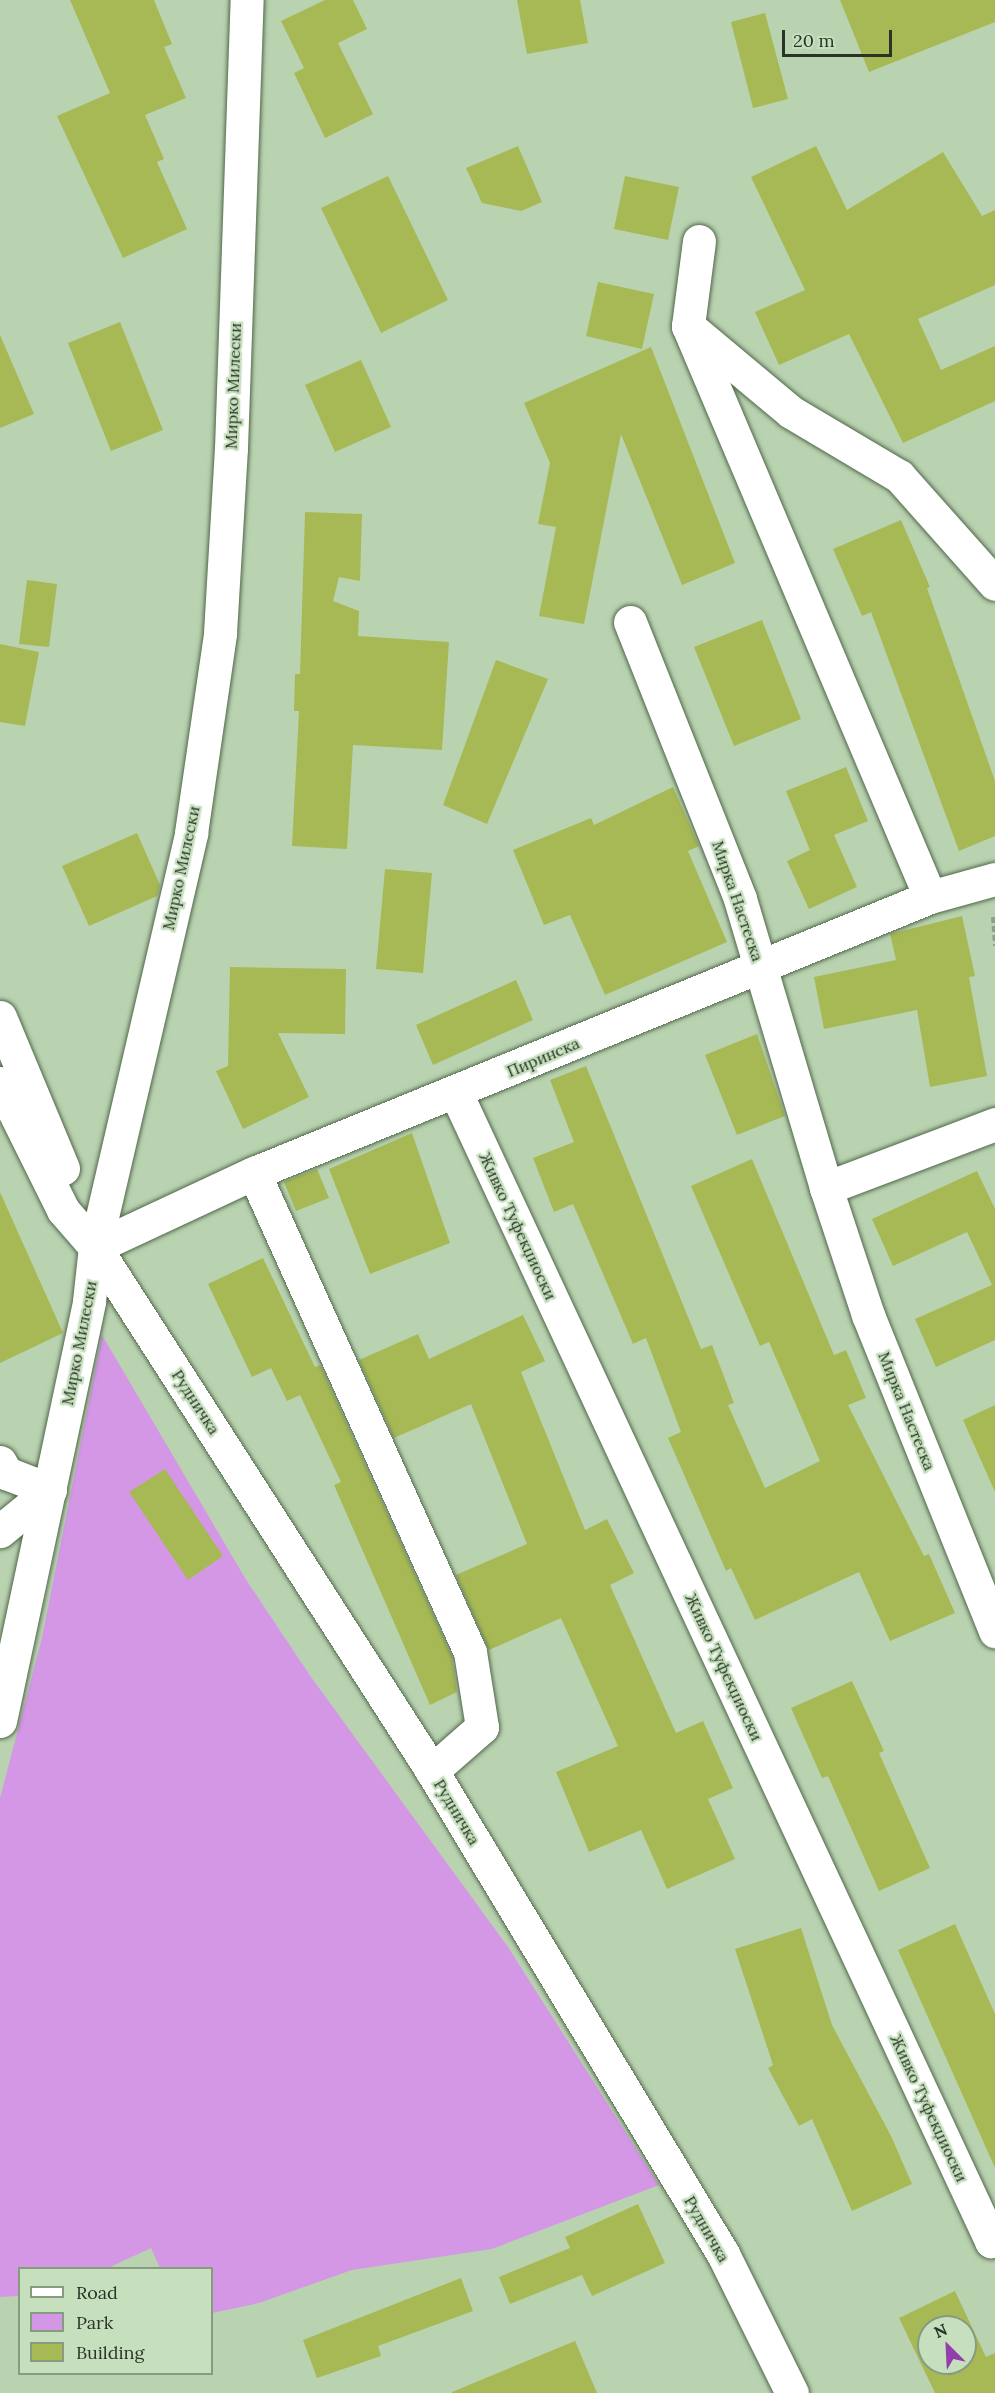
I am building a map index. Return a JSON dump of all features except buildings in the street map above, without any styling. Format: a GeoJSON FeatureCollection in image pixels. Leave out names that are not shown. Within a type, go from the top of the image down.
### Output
{"type":"FeatureCollection","features":[{"type":"Feature","properties":{"kind":"street","name":"Мирко Милески"},"geometry":{"type":"LineString","coordinates":[[0,1721],[89,1300],[96,1247],[191,833],[220,633],[231,448],[247,0]]}},
{"type":"Feature","properties":{"kind":"street"},"geometry":{"type":"LineString","coordinates":[[699,241],[688,326],[930,897]]}},
{"type":"Feature","properties":{"kind":"street"},"geometry":{"type":"LineString","coordinates":[[688,326],[791,412],[899,476],[995,584]]}},
{"type":"Feature","properties":{"kind":"street","name":"Мирка Настеска"},"geometry":{"type":"LineString","coordinates":[[630,622],[740,899],[826,1188],[868,1315],[995,1631]]}},
{"type":"Feature","properties":{"kind":"street","name":"Пиринска"},"geometry":{"type":"LineString","coordinates":[[96,1247],[254,1173],[456,1093],[930,897],[995,879]]}},
{"type":"Feature","properties":{"kind":"street","name":"Рудничка"},"geometry":{"type":"LineString","coordinates":[[0,1017],[96,1247]]}},
{"type":"Feature","properties":{"kind":"street","name":"Рудничка"},"geometry":{"type":"LineString","coordinates":[[0,1083],[63,1210],[96,1247],[432,1771],[723,2254],[792,2393]]}},
{"type":"Feature","properties":{"kind":"street","name":"Живко Туфекџиоски"},"geometry":{"type":"LineString","coordinates":[[456,1093],[993,2240]]}},
{"type":"Feature","properties":{"kind":"street"},"geometry":{"type":"LineString","coordinates":[[826,1188],[995,1124]]}},
{"type":"Feature","properties":{"kind":"street"},"geometry":{"type":"LineString","coordinates":[[254,1173],[470,1652],[482,1727],[432,1771]]}},
{"type":"Feature","properties":{"kind":"street"},"geometry":{"type":"LineString","coordinates":[[0,1462],[6,1473],[50,1490],[0,1531]]}},
{"type":"Feature","properties":{"kind":"green space"},"geometry":{"type":"Polygon","coordinates":[[[102,1335],[245,1578],[311,1677],[508,1947],[659,2185],[492,2249],[352,2270],[259,2303],[213,2313],[213,2267],[160,2267],[151,2248],[110,2267],[18,2267],[18,2296],[0,2297],[0,1798],[42,1638],[102,1335]]]}}]}
